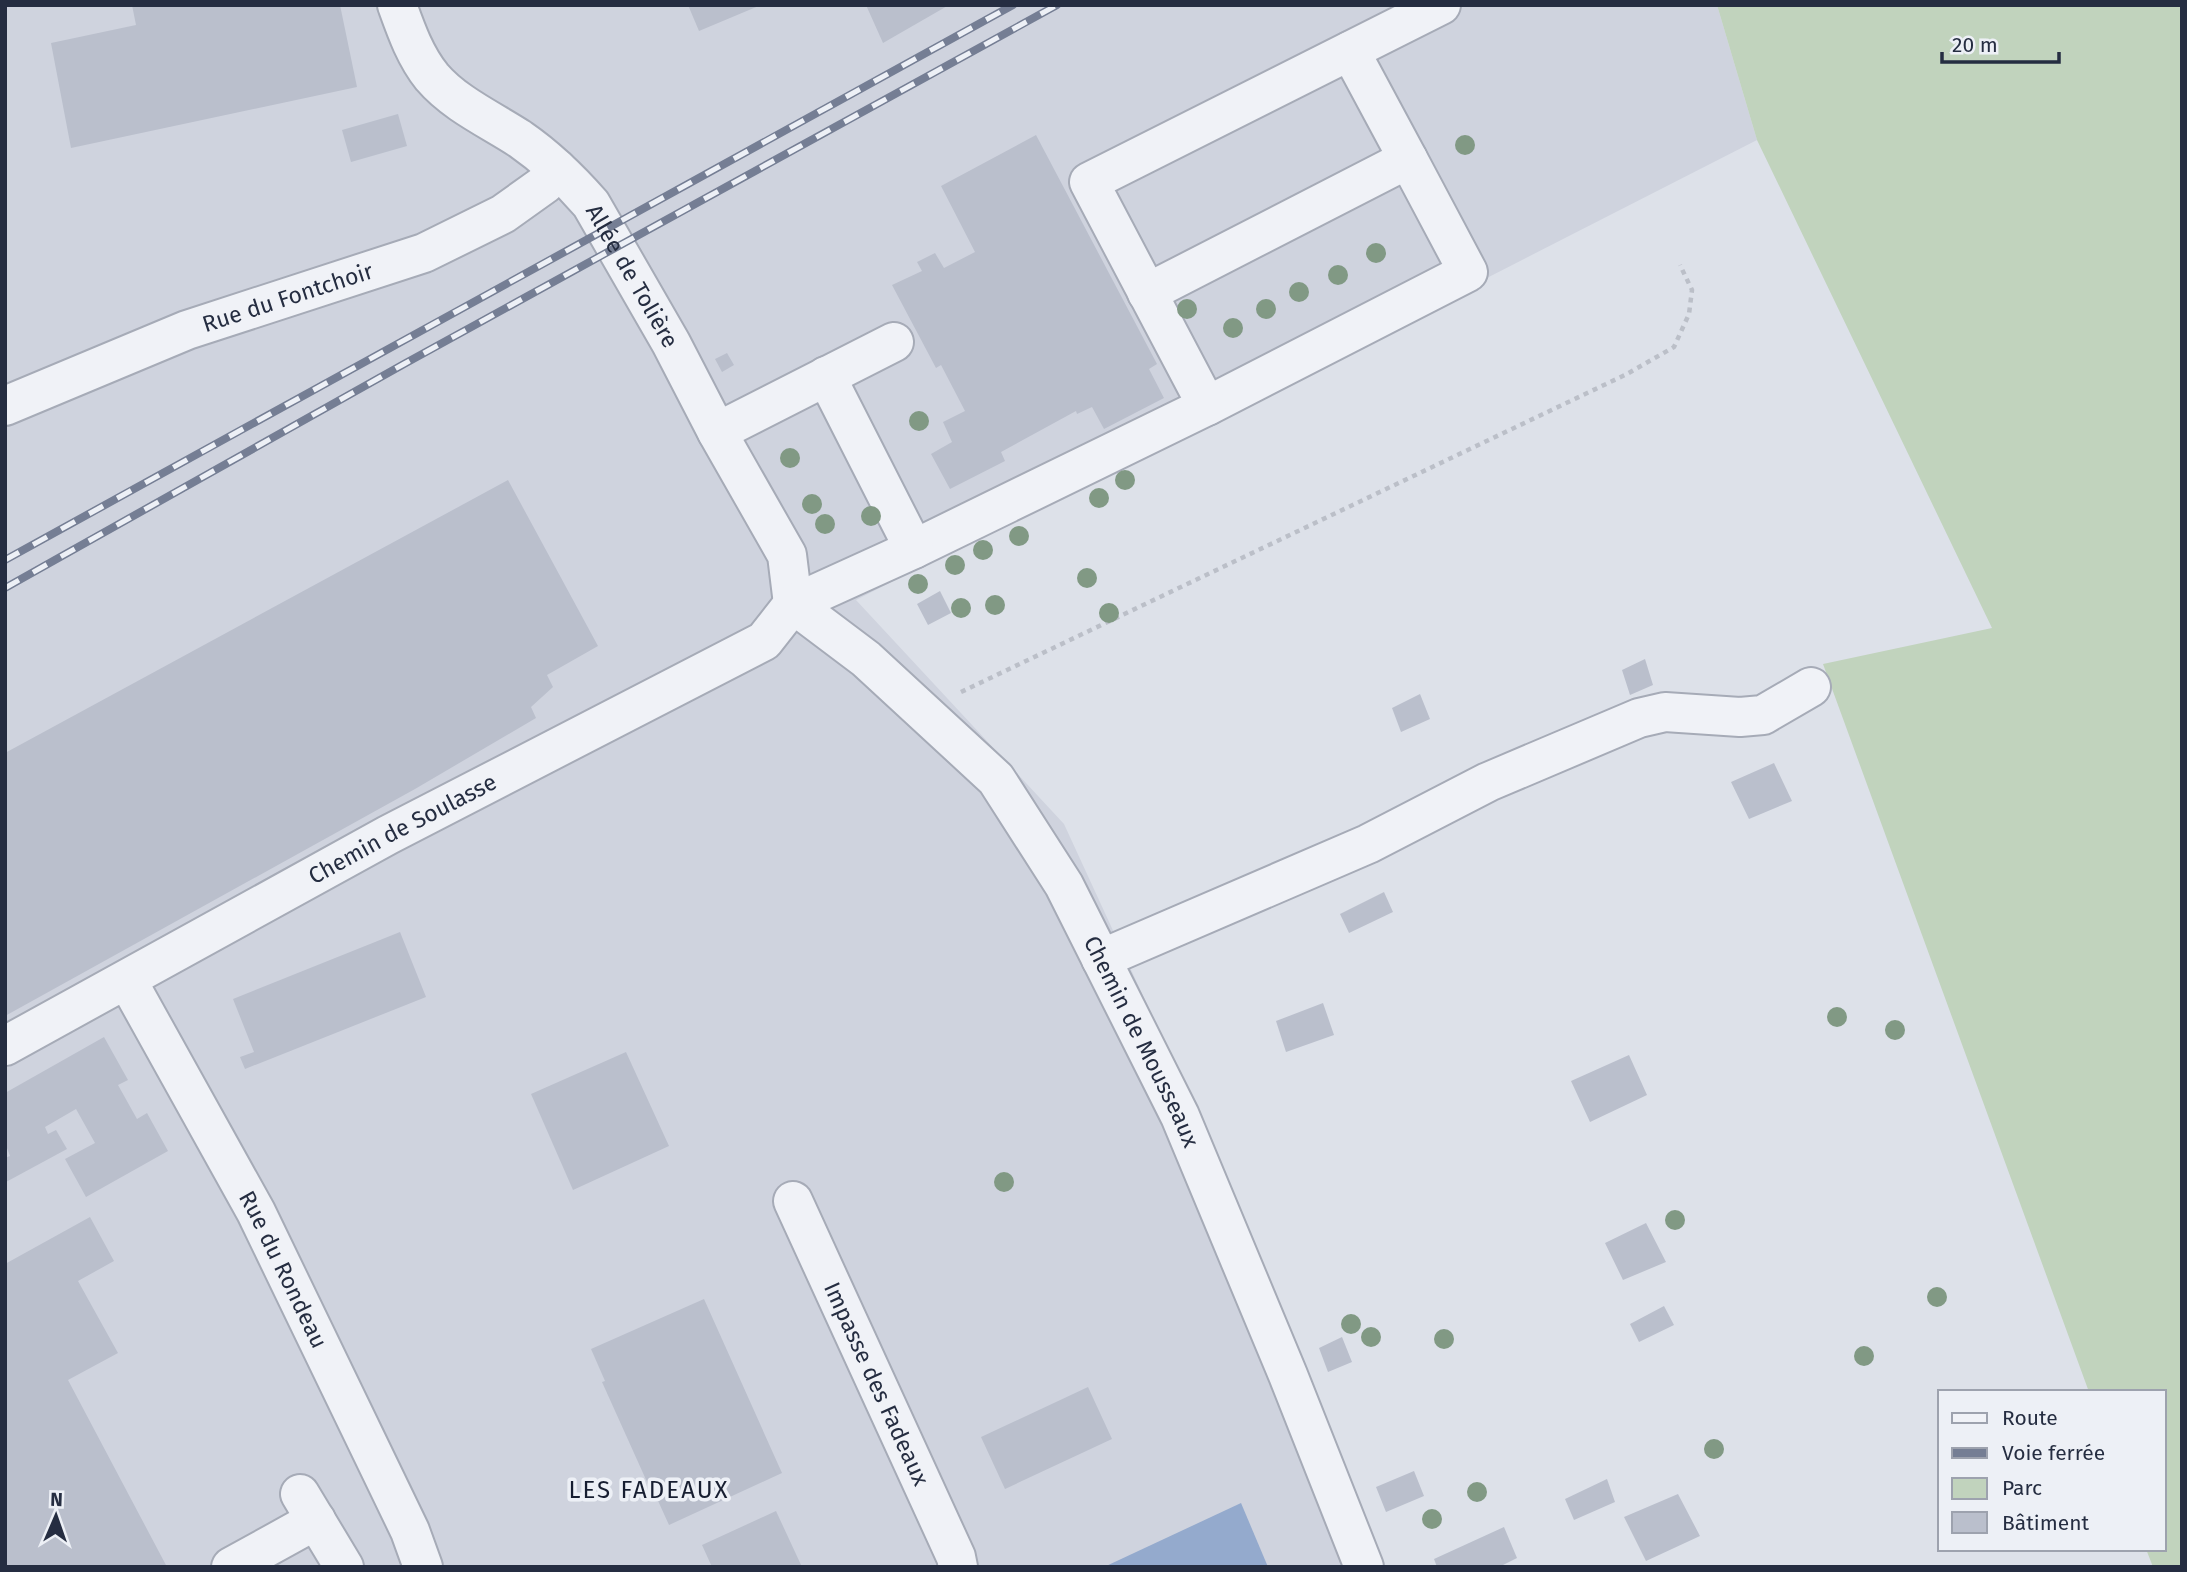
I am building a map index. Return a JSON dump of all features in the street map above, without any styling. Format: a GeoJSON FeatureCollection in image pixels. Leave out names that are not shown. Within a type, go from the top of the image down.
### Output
{"type":"FeatureCollection","features":[{"type":"Feature","properties":{"kind":"street","name":"Allée de Tolière"},"geometry":{"type":"LineString","coordinates":[[397,5],[416,53],[433,78],[453,97],[523,141],[557,169],[591,204],[787,555],[793,604]]}},
{"type":"Feature","properties":{"kind":"street"},"geometry":{"type":"LineString","coordinates":[[1207,406],[1089,182],[1441,5]]}},
{"type":"Feature","properties":{"kind":"street"},"geometry":{"type":"LineString","coordinates":[[793,604],[914,549],[1207,406],[1468,271],[1350,51]]}},
{"type":"Feature","properties":{"kind":"street"},"geometry":{"type":"LineString","coordinates":[[1147,293],[1408,159]]}},
{"type":"Feature","properties":{"kind":"street","name":"Rue du Fontchoir"},"geometry":{"type":"LineString","coordinates":[[5,406],[187,330],[424,253],[503,214],[545,184],[557,169]]}},
{"type":"Feature","properties":{"kind":"street"},"geometry":{"type":"LineString","coordinates":[[717,432],[894,342]]}},
{"type":"Feature","properties":{"kind":"street"},"geometry":{"type":"LineString","coordinates":[[826,376],[914,549]]}},
{"type":"Feature","properties":{"kind":"street","name":"Chemin de Mousseaux"},"geometry":{"type":"LineString","coordinates":[[793,604],[866,659],[996,779],[1064,885],[1180,1116],[1288,1375],[1364,1567]]}},
{"type":"Feature","properties":{"kind":"street","name":"Chemin de Soulasse"},"geometry":{"type":"LineString","coordinates":[[5,1046],[388,835],[764,641],[793,604]]}},
{"type":"Feature","properties":{"kind":"street"},"geometry":{"type":"LineString","coordinates":[[1101,959],[1368,844],[1488,782],[1639,718],[1665,712],[1763,715],[1811,687]]}},
{"type":"Feature","properties":{"kind":"street","name":"Rue du Rondeau"},"geometry":{"type":"LineString","coordinates":[[127,980],[256,1212],[410,1531],[423,1567]]}},
{"type":"Feature","properties":{"kind":"street","name":"Impasse des Fadeaux"},"geometry":{"type":"LineString","coordinates":[[793,1201],[956,1557],[958,1567]]}},
{"type":"Feature","properties":{"kind":"street"},"geometry":{"type":"LineString","coordinates":[[231,1567],[308,1507],[344,1567]]}},
{"type":"Feature","properties":{"kind":"path"},"geometry":{"type":"LineString","coordinates":[[922,711],[1627,374],[1674,347],[1689,314],[1692,290],[1680,265]]}},
{"type":"Feature","properties":{"kind":"shaded area"},"geometry":{"type":"Polygon","coordinates":[[[5,5],[1717,5],[1757,140],[856,600],[1064,824],[1226,1176],[1383,1567],[5,1567],[5,5]]]}},
{"type":"Feature","properties":{"kind":"green space"},"geometry":{"type":"Polygon","coordinates":[[[1717,5],[2182,5],[2182,1567],[2153,1567],[2147,1551],[2166,1551],[2166,1390],[2088,1390],[1823,664],[1992,628],[1757,140],[1717,5]]]}},
{"type":"Feature","properties":{"kind":"water"},"geometry":{"type":"Polygon","coordinates":[[[1241,1503],[1268,1567],[1104,1567],[1241,1503]]]}},
{"type":"Feature","properties":{"kind":"building"},"geometry":{"type":"Polygon","coordinates":[[[132,5],[340,5],[357,87],[71,148],[51,43],[136,25],[132,5]]]}},
{"type":"Feature","properties":{"kind":"building"},"geometry":{"type":"Polygon","coordinates":[[[688,5],[761,5],[699,31],[688,5]]]}},
{"type":"Feature","properties":{"kind":"building"},"geometry":{"type":"Polygon","coordinates":[[[866,5],[949,5],[883,43],[866,5]]]}},
{"type":"Feature","properties":{"kind":"building"},"geometry":{"type":"Polygon","coordinates":[[[398,114],[407,146],[351,162],[342,130],[398,114]]]}},
{"type":"Feature","properties":{"kind":"building"},"geometry":{"type":"Polygon","coordinates":[[[1036,135],[1157,364],[1149,369],[1164,398],[1104,429],[1092,407],[1077,414],[1076,411],[1001,452],[1005,461],[950,489],[931,454],[952,442],[943,422],[965,411],[941,365],[936,368],[892,285],[922,271],[917,262],[935,253],[944,268],[975,252],[941,186],[1036,135]]]}},
{"type":"Feature","properties":{"kind":"building"},"geometry":{"type":"Polygon","coordinates":[[[727,353],[734,365],[722,372],[715,359],[727,353]]]}},
{"type":"Feature","properties":{"kind":"building"},"geometry":{"type":"Polygon","coordinates":[[[508,480],[598,646],[547,675],[553,687],[531,707],[536,718],[415,789],[5,1016],[5,753],[508,480]]]}},
{"type":"Feature","properties":{"kind":"building"},"geometry":{"type":"Polygon","coordinates":[[[940,591],[951,613],[928,625],[917,604],[940,591]]]}},
{"type":"Feature","properties":{"kind":"building"},"geometry":{"type":"Polygon","coordinates":[[[1645,659],[1653,685],[1630,695],[1622,670],[1645,659]]]}},
{"type":"Feature","properties":{"kind":"building"},"geometry":{"type":"Polygon","coordinates":[[[1420,694],[1430,719],[1401,732],[1392,708],[1420,694]]]}},
{"type":"Feature","properties":{"kind":"building"},"geometry":{"type":"Polygon","coordinates":[[[1774,763],[1792,801],[1749,819],[1731,782],[1774,763]]]}},
{"type":"Feature","properties":{"kind":"building"},"geometry":{"type":"Polygon","coordinates":[[[1384,892],[1393,912],[1349,933],[1340,914],[1384,892]]]}},
{"type":"Feature","properties":{"kind":"building"},"geometry":{"type":"Polygon","coordinates":[[[400,932],[426,997],[245,1069],[240,1057],[254,1052],[233,999],[400,932]]]}},
{"type":"Feature","properties":{"kind":"building"},"geometry":{"type":"Polygon","coordinates":[[[1323,1003],[1334,1035],[1286,1052],[1276,1021],[1323,1003]]]}},
{"type":"Feature","properties":{"kind":"building"},"geometry":{"type":"Polygon","coordinates":[[[104,1037],[128,1080],[118,1085],[137,1119],[147,1113],[168,1151],[86,1197],[65,1159],[95,1143],[76,1109],[45,1127],[48,1134],[56,1130],[67,1149],[6,1182],[5,1158],[10,1156],[7,1148],[5,1149],[5,1093],[104,1037]]]}},
{"type":"Feature","properties":{"kind":"building"},"geometry":{"type":"Polygon","coordinates":[[[626,1052],[669,1146],[573,1190],[531,1094],[626,1052]]]}},
{"type":"Feature","properties":{"kind":"building"},"geometry":{"type":"Polygon","coordinates":[[[1629,1055],[1647,1095],[1590,1122],[1571,1081],[1629,1055]]]}},
{"type":"Feature","properties":{"kind":"building"},"geometry":{"type":"Polygon","coordinates":[[[90,1217],[114,1261],[78,1281],[118,1353],[68,1380],[167,1567],[5,1567],[5,1264],[90,1217]]]}},
{"type":"Feature","properties":{"kind":"building"},"geometry":{"type":"Polygon","coordinates":[[[1646,1223],[1666,1262],[1623,1280],[1605,1243],[1646,1223]]]}},
{"type":"Feature","properties":{"kind":"building"},"geometry":{"type":"Polygon","coordinates":[[[704,1299],[782,1473],[669,1525],[602,1382],[605,1381],[591,1349],[704,1299]]]}},
{"type":"Feature","properties":{"kind":"building"},"geometry":{"type":"Polygon","coordinates":[[[1664,1306],[1674,1325],[1639,1342],[1630,1324],[1664,1306]]]}},
{"type":"Feature","properties":{"kind":"building"},"geometry":{"type":"Polygon","coordinates":[[[1342,1337],[1352,1362],[1328,1372],[1319,1348],[1342,1337]]]}},
{"type":"Feature","properties":{"kind":"building"},"geometry":{"type":"Polygon","coordinates":[[[1088,1387],[1112,1439],[1005,1489],[981,1437],[1088,1387]]]}},
{"type":"Feature","properties":{"kind":"building"},"geometry":{"type":"Polygon","coordinates":[[[1414,1471],[1424,1496],[1386,1512],[1376,1487],[1414,1471]]]}},
{"type":"Feature","properties":{"kind":"building"},"geometry":{"type":"Polygon","coordinates":[[[1607,1479],[1615,1502],[1574,1520],[1565,1499],[1607,1479]]]}},
{"type":"Feature","properties":{"kind":"building"},"geometry":{"type":"Polygon","coordinates":[[[1678,1494],[1700,1536],[1646,1561],[1624,1517],[1678,1494]]]}},
{"type":"Feature","properties":{"kind":"building"},"geometry":{"type":"Polygon","coordinates":[[[776,1511],[802,1567],[712,1567],[702,1545],[776,1511]]]}},
{"type":"Feature","properties":{"kind":"building"},"geometry":{"type":"Polygon","coordinates":[[[1504,1527],[1517,1558],[1499,1567],[1437,1567],[1434,1559],[1504,1527]]]}},
{"type":"Feature","properties":{"kind":"railway"},"geometry":{"type":"LineString","coordinates":[[5,560],[1013,5]]}},
{"type":"Feature","properties":{"kind":"railway"},"geometry":{"type":"LineString","coordinates":[[5,588],[404,364],[1057,5]]}},
{"type":"Feature","properties":{"kind":"district","name":"LES FADEAUX"},"geometry":{"type":"Point","coordinates":[649,1490]}}]}
